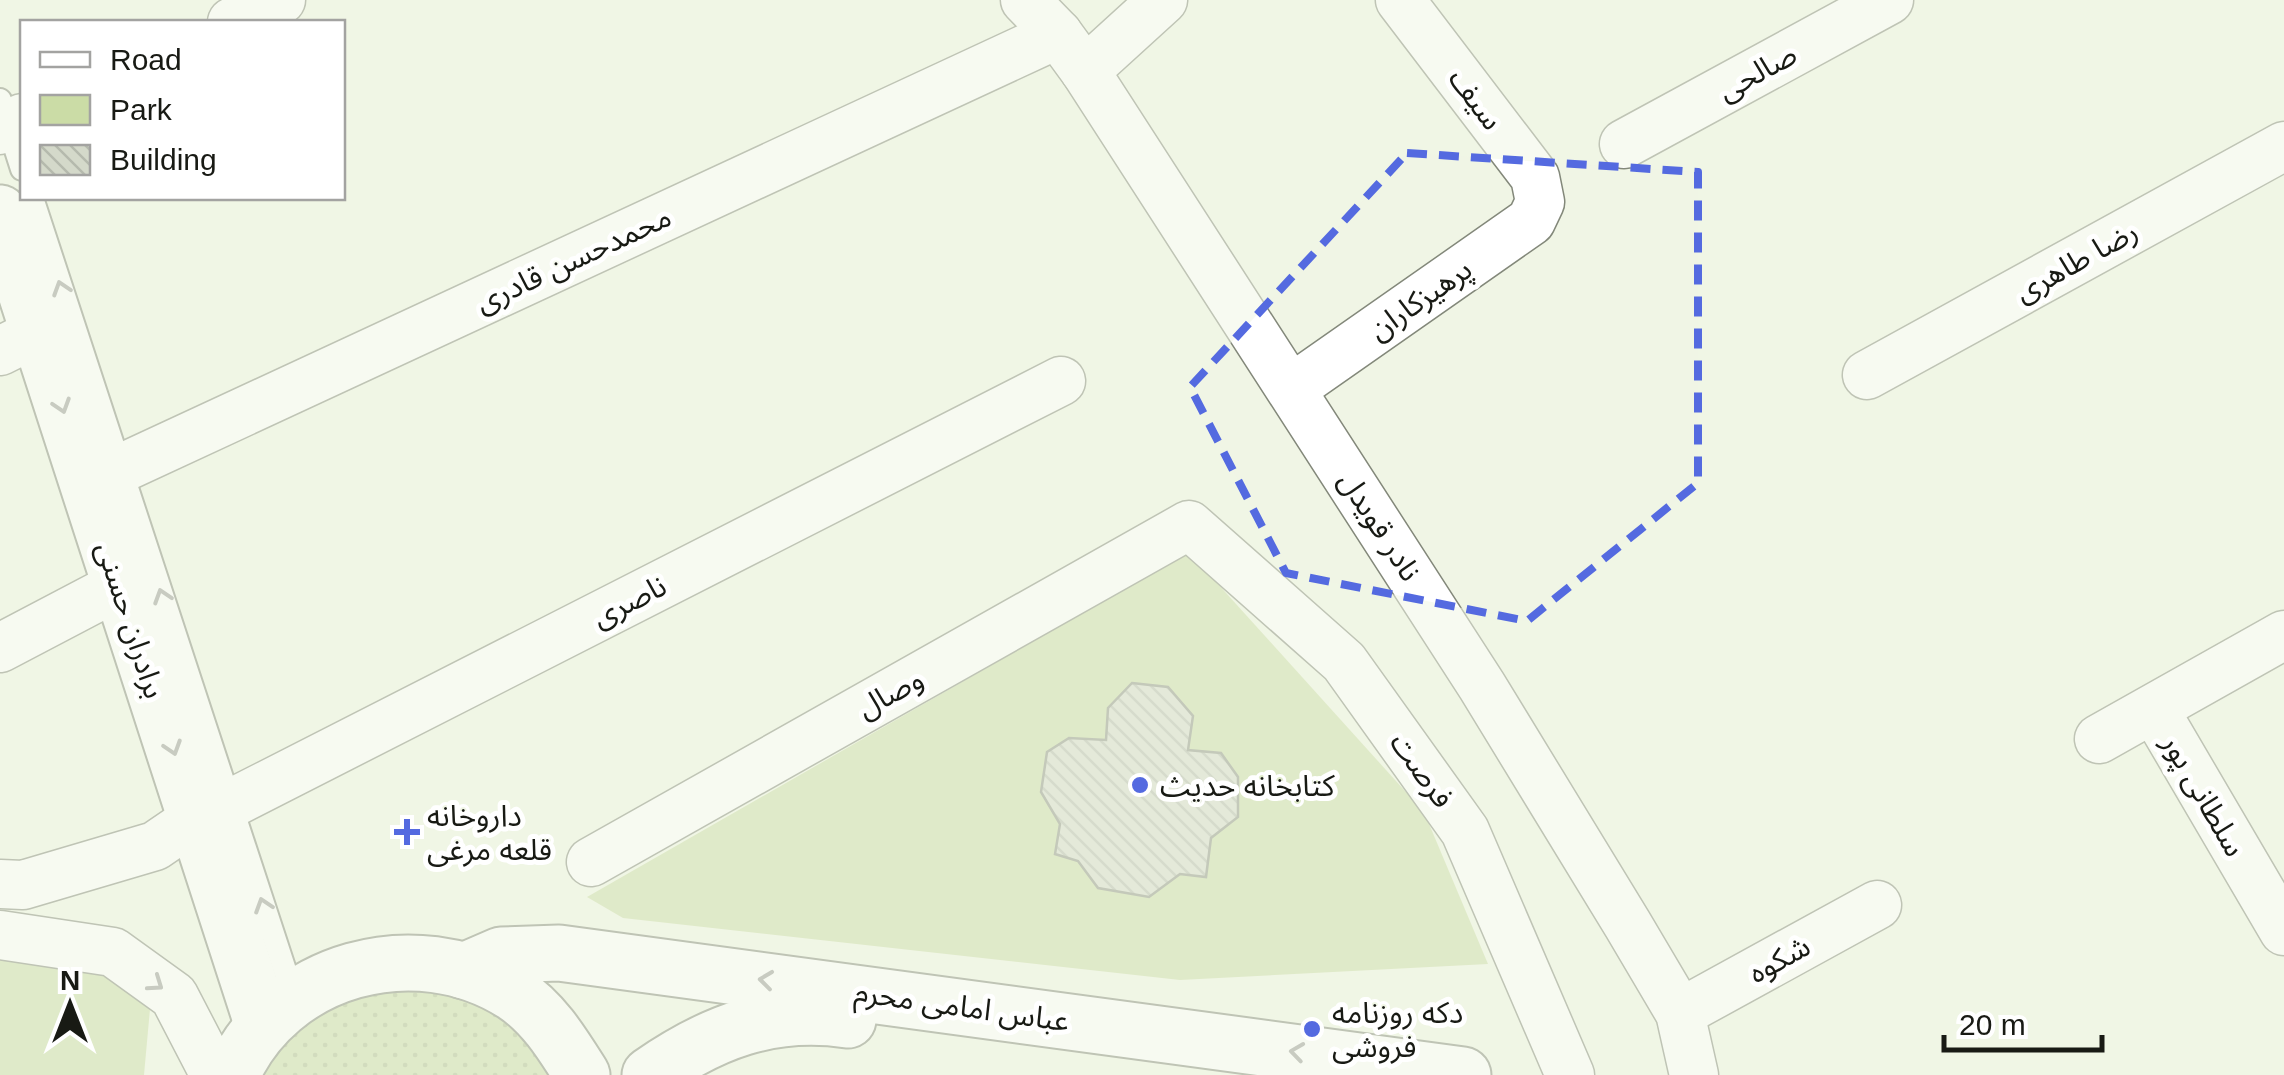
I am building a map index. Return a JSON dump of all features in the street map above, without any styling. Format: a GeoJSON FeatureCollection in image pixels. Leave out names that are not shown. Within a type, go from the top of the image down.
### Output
{"type":"FeatureCollection","features":[{"type":"Feature","properties":{"kind":"street"},"geometry":{"type":"LineString","coordinates":[[236,20],[281,0]]}},
{"type":"Feature","properties":{"kind":"street","name":"نادر قویدل"},"geometry":{"type":"LineString","coordinates":[[1025,0],[1072,52],[1482,686],[1680,1013],[1694,1075]]}},
{"type":"Feature","properties":{"kind":"street","name":"محمدحسن قادری"},"geometry":{"type":"LineString","coordinates":[[105,478],[1072,52],[1163,0]]}},
{"type":"Feature","properties":{"kind":"street","name":"سیف"},"geometry":{"type":"LineString","coordinates":[[1400,0],[1535,177],[1540,202]]}},
{"type":"Feature","properties":{"kind":"street","name":"صالحی"},"geometry":{"type":"LineString","coordinates":[[1624,144],[1889,0]]}},
{"type":"Feature","properties":{"kind":"street","name":"رضا طاهری"},"geometry":{"type":"LineString","coordinates":[[1867,375],[2284,146]]}},
{"type":"Feature","properties":{"kind":"street","name":"پرهیزکاران"},"geometry":{"type":"LineString","coordinates":[[1292,389],[1531,220],[1540,202]]}},
{"type":"Feature","properties":{"kind":"street","name":"برادران حسنی"},"geometry":{"type":"LineString","coordinates":[[0,213],[19,342],[105,478],[120,585],[213,811],[278,1012]]}},
{"type":"Feature","properties":{"kind":"street","name":"ناصری"},"geometry":{"type":"LineString","coordinates":[[0,884],[23,885],[156,846],[213,811],[1061,381]]}},
{"type":"Feature","properties":{"kind":"street","name":"وصال"},"geometry":{"type":"LineString","coordinates":[[591,862],[1189,525]]}},
{"type":"Feature","properties":{"kind":"street","name":"فرصت"},"geometry":{"type":"LineString","coordinates":[[1189,525],[1344,662],[1465,830],[1570,1075]]}},
{"type":"Feature","properties":{"kind":"street"},"geometry":{"type":"LineString","coordinates":[[0,648],[120,585]]}},
{"type":"Feature","properties":{"kind":"street"},"geometry":{"type":"LineString","coordinates":[[2099,740],[2284,635]]}},
{"type":"Feature","properties":{"kind":"street","name":"سلطانی پور"},"geometry":{"type":"LineString","coordinates":[[2155,710],[2284,931]]}},
{"type":"Feature","properties":{"kind":"street","name":"شکوه"},"geometry":{"type":"LineString","coordinates":[[1680,1013],[1877,905]]}},
{"type":"Feature","properties":{"kind":"street"},"geometry":{"type":"LineString","coordinates":[[0,935],[112,952],[174,996],[215,1075]]}},
{"type":"Feature","properties":{"kind":"street","name":"عباس امامی محرم"},"geometry":{"type":"LineString","coordinates":[[464,971],[501,955],[559,953],[1462,1075]]}},
{"type":"Feature","properties":{"kind":"street"},"geometry":{"type":"LineString","coordinates":[[232,1075],[239,1058],[278,1012],[329,978],[369,965],[411,961],[464,971],[514,994],[554,1030],[582,1075]]}},
{"type":"Feature","properties":{"kind":"street","name":"عباس امامی محرم"},"geometry":{"type":"LineString","coordinates":[[650,1075],[700,1042],[757,1021],[828,1017],[1220,1075]]}},
{"type":"Feature","properties":{"kind":"lane"},"geometry":{"type":"LineString","coordinates":[[33,200],[105,478],[213,811]]}},
{"type":"Feature","properties":{"kind":"highlighted area"},"geometry":{"type":"Polygon","coordinates":[[[1407,153],[1698,172],[1698,483],[1527,621],[1286,573],[1190,387],[1407,153]]]}},
{"type":"Feature","properties":{"kind":"green space"},"geometry":{"type":"Polygon","coordinates":[[[1189,552],[1424,812],[1488,964],[1180,980],[623,918],[587,897],[1189,552]]]}},
{"type":"Feature","properties":{"kind":"green space"},"geometry":{"type":"Polygon","coordinates":[[[0,954],[105,968],[140,994],[150,1009],[144,1075],[0,1075],[0,954]]]}},
{"type":"Feature","properties":{"kind":"green space"},"geometry":{"type":"Polygon","coordinates":[[[384,988],[442,993],[478,1003],[527,1037],[554,1075],[263,1075],[289,1041],[314,1019],[344,1002],[384,988]]]}},
{"type":"Feature","properties":{"kind":"building","name":"کتابخانه حدیث"},"geometry":{"type":"Polygon","coordinates":[[[1132,683],[1168,687],[1193,716],[1188,750],[1221,753],[1238,777],[1238,817],[1211,838],[1206,877],[1180,874],[1149,897],[1098,888],[1078,861],[1055,854],[1060,824],[1041,792],[1047,752],[1069,738],[1106,740],[1108,708],[1132,683]]]}},
{"type":"Feature","properties":{"kind":"place","name":"کتابخانه حدیث"},"geometry":{"type":"Point","coordinates":[1140,785]}},
{"type":"Feature","properties":{"kind":"place","name":"داروخانه قلعه مرغی"},"geometry":{"type":"Point","coordinates":[407,832]}},
{"type":"Feature","properties":{"kind":"place","name":"دکه روزنامه فروشی"},"geometry":{"type":"Point","coordinates":[1312,1029]}}]}
